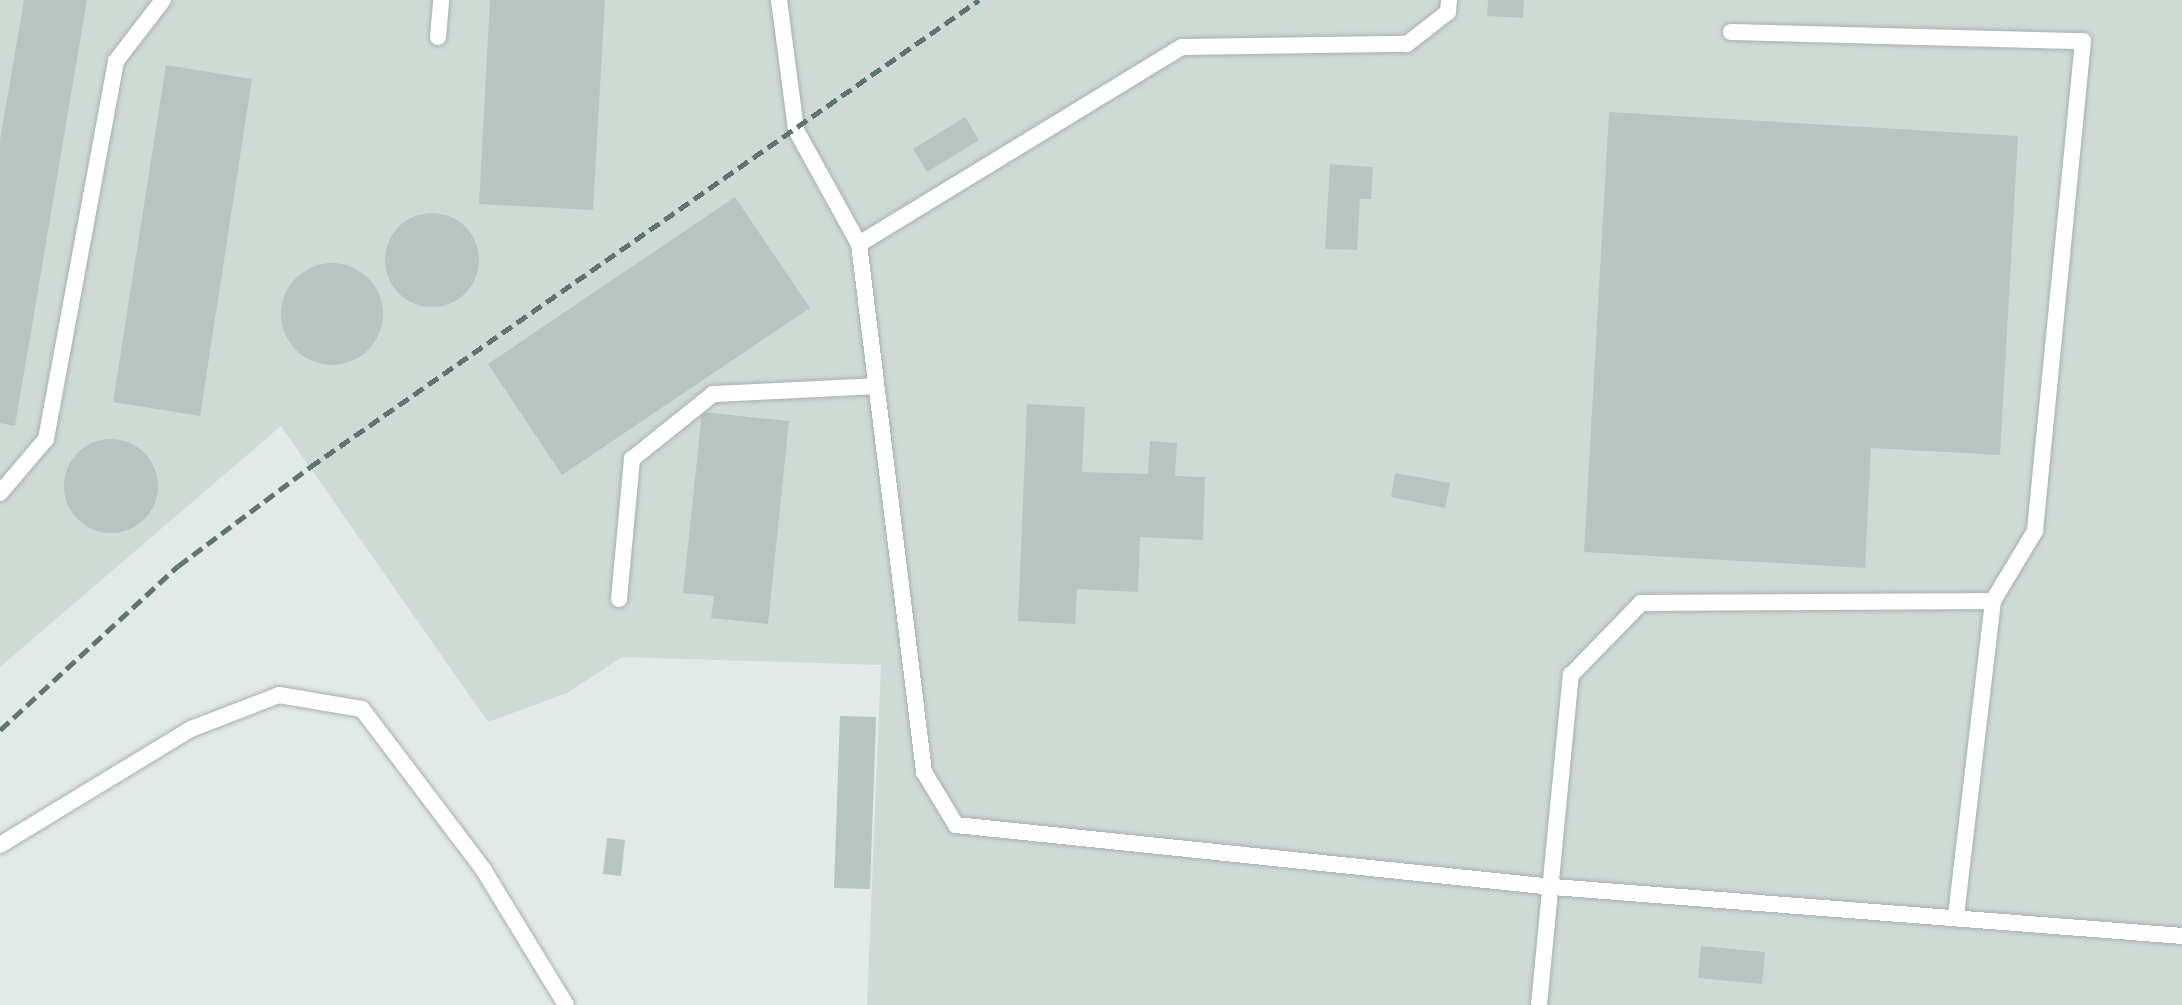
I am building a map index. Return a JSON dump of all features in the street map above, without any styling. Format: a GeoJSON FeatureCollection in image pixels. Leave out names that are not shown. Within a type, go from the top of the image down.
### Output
{"type":"FeatureCollection","features":[{"type":"Feature","properties":{"kind":"lane"},"geometry":{"type":"LineString","coordinates":[[0,493],[46,440],[116,61],[163,0]]}},
{"type":"Feature","properties":{"kind":"lane"},"geometry":{"type":"LineString","coordinates":[[438,37],[441,0]]}},
{"type":"Feature","properties":{"kind":"lane"},"geometry":{"type":"LineString","coordinates":[[778,0],[796,130],[859,244],[924,772],[956,825],[1553,887],[2182,936]]}},
{"type":"Feature","properties":{"kind":"lane"},"geometry":{"type":"LineString","coordinates":[[859,244],[1182,47],[1407,44],[1448,12],[1449,0]]}},
{"type":"Feature","properties":{"kind":"lane"},"geometry":{"type":"LineString","coordinates":[[1731,32],[2083,41],[2035,531],[1993,601],[1956,918]]}},
{"type":"Feature","properties":{"kind":"lane"},"geometry":{"type":"LineString","coordinates":[[619,599],[632,459],[713,394],[876,386]]}},
{"type":"Feature","properties":{"kind":"lane"},"geometry":{"type":"LineString","coordinates":[[1539,1005],[1553,887],[1571,675],[1641,603],[1993,601]]}},
{"type":"Feature","properties":{"kind":"lane"},"geometry":{"type":"LineString","coordinates":[[0,845],[191,729],[279,694],[362,710],[483,869],[566,1005]]}},
{"type":"Feature","properties":{"kind":"shaded area"},"geometry":{"type":"Polygon","coordinates":[[[0,0],[2182,0],[2182,1005],[867,1005],[881,665],[622,657],[567,693],[488,722],[281,426],[0,667],[0,0]]]}},
{"type":"Feature","properties":{"kind":"building"},"geometry":{"type":"Polygon","coordinates":[[[24,0],[87,0],[15,426],[0,423],[0,140],[24,0]]]}},
{"type":"Feature","properties":{"kind":"building"},"geometry":{"type":"Polygon","coordinates":[[[490,0],[605,0],[593,210],[479,204],[490,0]]]}},
{"type":"Feature","properties":{"kind":"building"},"geometry":{"type":"Polygon","coordinates":[[[1488,0],[1524,0],[1523,18],[1487,16],[1488,0]]]}},
{"type":"Feature","properties":{"kind":"building"},"geometry":{"type":"Polygon","coordinates":[[[166,65],[252,79],[200,416],[113,402],[166,65]]]}},
{"type":"Feature","properties":{"kind":"building"},"geometry":{"type":"Polygon","coordinates":[[[1609,112],[2018,136],[2000,455],[1871,448],[1865,568],[1584,552],[1609,112]]]}},
{"type":"Feature","properties":{"kind":"building"},"geometry":{"type":"Polygon","coordinates":[[[965,117],[979,140],[927,172],[913,149],[965,117]]]}},
{"type":"Feature","properties":{"kind":"building"},"geometry":{"type":"Polygon","coordinates":[[[1330,164],[1373,167],[1371,199],[1360,199],[1357,250],[1325,249],[1330,164]]]}},
{"type":"Feature","properties":{"kind":"building"},"geometry":{"type":"Polygon","coordinates":[[[735,197],[810,308],[562,475],[488,364],[735,197]]]}},
{"type":"Feature","properties":{"kind":"building"},"geometry":{"type":"Polygon","coordinates":[[[432,213],[450,217],[465,227],[475,242],[479,260],[475,278],[465,293],[450,303],[432,307],[414,303],[399,293],[389,278],[385,260],[389,242],[399,227],[414,217],[432,213]]]}},
{"type":"Feature","properties":{"kind":"building"},"geometry":{"type":"Polygon","coordinates":[[[332,263],[361,271],[375,285],[383,314],[375,343],[361,357],[332,365],[303,357],[289,343],[281,314],[289,285],[303,271],[332,263]]]}},
{"type":"Feature","properties":{"kind":"building"},"geometry":{"type":"Polygon","coordinates":[[[1027,404],[1085,407],[1082,472],[1148,474],[1150,441],[1177,443],[1175,476],[1205,477],[1203,540],[1140,537],[1138,592],[1077,589],[1075,624],[1018,621],[1027,404]]]}},
{"type":"Feature","properties":{"kind":"building"},"geometry":{"type":"Polygon","coordinates":[[[702,412],[789,421],[768,624],[711,618],[714,596],[683,593],[702,412]]]}},
{"type":"Feature","properties":{"kind":"building"},"geometry":{"type":"Polygon","coordinates":[[[111,439],[129,443],[144,453],[154,468],[158,486],[154,504],[144,519],[129,529],[111,533],[93,529],[78,519],[68,504],[64,486],[68,468],[78,453],[93,443],[111,439]]]}},
{"type":"Feature","properties":{"kind":"building"},"geometry":{"type":"Polygon","coordinates":[[[1395,473],[1450,483],[1445,508],[1391,497],[1395,473]]]}},
{"type":"Feature","properties":{"kind":"building"},"geometry":{"type":"Polygon","coordinates":[[[840,716],[876,717],[870,889],[834,888],[840,716]]]}},
{"type":"Feature","properties":{"kind":"building"},"geometry":{"type":"Polygon","coordinates":[[[607,838],[625,840],[621,876],[603,874],[607,838]]]}},
{"type":"Feature","properties":{"kind":"building"},"geometry":{"type":"Polygon","coordinates":[[[1701,946],[1765,952],[1762,984],[1698,978],[1701,946]]]}},
{"type":"Feature","properties":{"kind":"railway"},"geometry":{"type":"LineString","coordinates":[[0,730],[178,566],[310,467],[979,0]]}}]}
